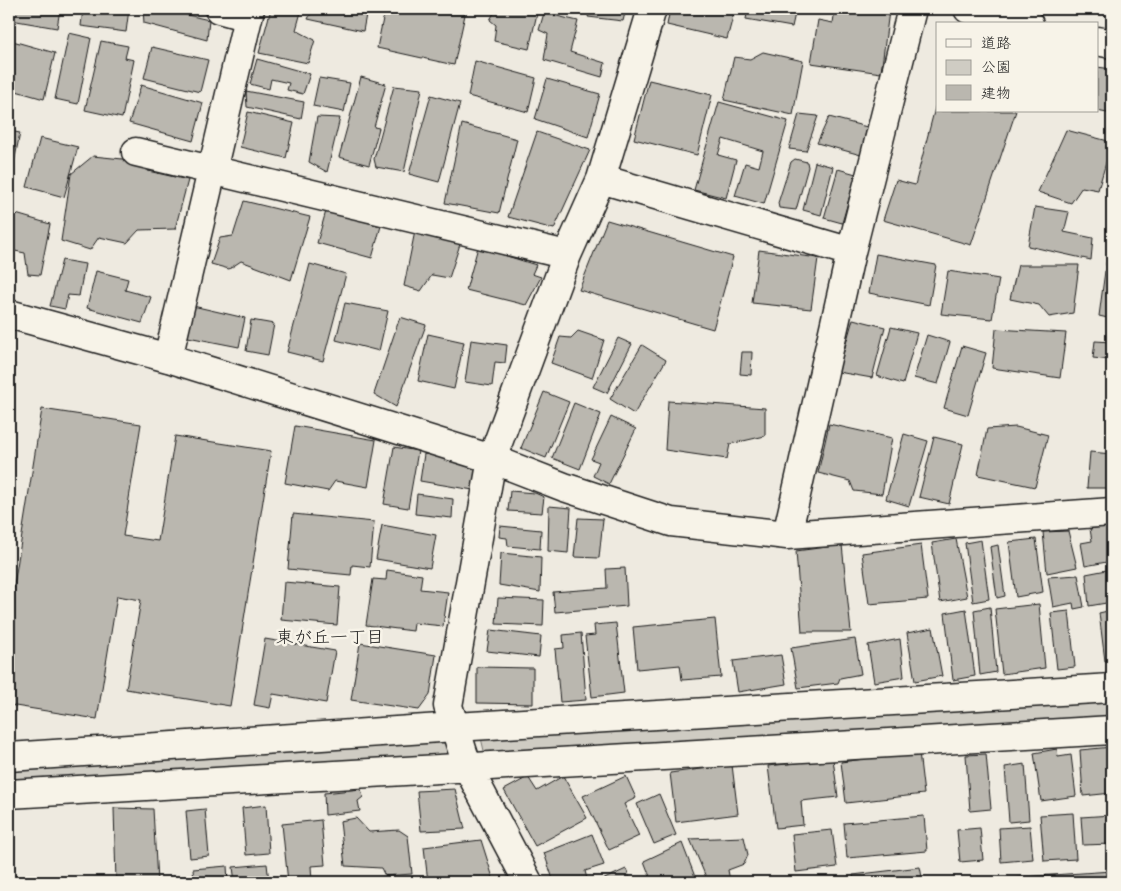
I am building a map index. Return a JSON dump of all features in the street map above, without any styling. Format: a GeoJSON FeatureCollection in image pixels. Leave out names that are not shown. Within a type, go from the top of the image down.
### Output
{"type":"FeatureCollection","features":[{"type":"Feature","properties":{"kind":"street"},"geometry":{"type":"LineString","coordinates":[[168,358],[249,13],[219,9]]}},
{"type":"Feature","properties":{"kind":"street"},"geometry":{"type":"LineString","coordinates":[[528,882],[468,768],[448,706],[492,459],[567,255],[601,179],[652,9]]}},
{"type":"Feature","properties":{"kind":"street"},"geometry":{"type":"LineString","coordinates":[[787,535],[851,252],[912,9]]}},
{"type":"Feature","properties":{"kind":"street"},"geometry":{"type":"LineString","coordinates":[[968,9],[1022,18]]}},
{"type":"Feature","properties":{"kind":"street"},"geometry":{"type":"LineString","coordinates":[[1098,41],[1112,44]]}},
{"type":"Feature","properties":{"kind":"street"},"geometry":{"type":"LineString","coordinates":[[136,152],[567,255]]}},
{"type":"Feature","properties":{"kind":"street"},"geometry":{"type":"LineString","coordinates":[[601,179],[851,252]]}},
{"type":"Feature","properties":{"kind":"street"},"geometry":{"type":"LineString","coordinates":[[11,322],[168,358],[492,459],[564,487],[671,522],[787,535],[1112,512]]}},
{"type":"Feature","properties":{"kind":"street"},"geometry":{"type":"LineString","coordinates":[[9,757],[454,727],[1112,688]]}},
{"type":"Feature","properties":{"kind":"street"},"geometry":{"type":"LineString","coordinates":[[9,794],[1112,730]]}},
{"type":"Feature","properties":{"kind":"green space"},"geometry":{"type":"Polygon","coordinates":[[[1112,699],[1112,718],[485,755],[481,738],[1112,699]]]}},
{"type":"Feature","properties":{"kind":"green space"},"geometry":{"type":"Polygon","coordinates":[[[447,741],[447,761],[9,785],[9,767],[447,741]]]}},
{"type":"Feature","properties":{"kind":"building"},"geometry":{"type":"Polygon","coordinates":[[[13,9],[60,9],[57,28],[11,20],[13,9]]]}},
{"type":"Feature","properties":{"kind":"building"},"geometry":{"type":"Polygon","coordinates":[[[83,9],[129,9],[126,32],[81,26],[83,9]]]}},
{"type":"Feature","properties":{"kind":"building"},"geometry":{"type":"Polygon","coordinates":[[[143,9],[161,9],[209,20],[207,40],[144,23],[143,9]]]}},
{"type":"Feature","properties":{"kind":"building"},"geometry":{"type":"Polygon","coordinates":[[[271,9],[290,9],[301,12],[296,30],[315,40],[308,63],[259,53],[271,9]]]}},
{"type":"Feature","properties":{"kind":"building"},"geometry":{"type":"Polygon","coordinates":[[[313,9],[367,9],[363,31],[308,19],[313,9]]]}},
{"type":"Feature","properties":{"kind":"building"},"geometry":{"type":"Polygon","coordinates":[[[385,9],[466,10],[454,65],[377,48],[385,9]]]}},
{"type":"Feature","properties":{"kind":"building"},"geometry":{"type":"Polygon","coordinates":[[[496,9],[538,9],[529,49],[494,41],[496,25],[490,20],[496,9]]]}},
{"type":"Feature","properties":{"kind":"building"},"geometry":{"type":"Polygon","coordinates":[[[590,9],[626,9],[623,21],[588,17],[590,9]]]}},
{"type":"Feature","properties":{"kind":"building"},"geometry":{"type":"Polygon","coordinates":[[[670,9],[735,9],[727,39],[667,25],[670,9]]]}},
{"type":"Feature","properties":{"kind":"building"},"geometry":{"type":"Polygon","coordinates":[[[748,9],[796,9],[792,27],[746,19],[748,9]]]}},
{"type":"Feature","properties":{"kind":"building"},"geometry":{"type":"Polygon","coordinates":[[[835,9],[889,11],[881,73],[811,63],[818,20],[833,23],[835,9]]]}},
{"type":"Feature","properties":{"kind":"building"},"geometry":{"type":"Polygon","coordinates":[[[544,13],[578,21],[570,52],[605,63],[602,77],[544,60],[548,34],[539,30],[544,13]]]}},
{"type":"Feature","properties":{"kind":"building"},"geometry":{"type":"Polygon","coordinates":[[[69,33],[91,38],[78,104],[55,99],[69,33]]]}},
{"type":"Feature","properties":{"kind":"building"},"geometry":{"type":"Polygon","coordinates":[[[9,40],[55,53],[44,99],[9,89],[9,40]]]}},
{"type":"Feature","properties":{"kind":"building"},"geometry":{"type":"Polygon","coordinates":[[[101,41],[128,46],[125,58],[134,60],[122,118],[85,110],[101,41]]]}},
{"type":"Feature","properties":{"kind":"building"},"geometry":{"type":"Polygon","coordinates":[[[152,47],[208,60],[200,92],[144,78],[152,47]]]}},
{"type":"Feature","properties":{"kind":"building"},"geometry":{"type":"Polygon","coordinates":[[[763,52],[803,61],[793,115],[724,100],[734,57],[750,59],[763,52]]]}},
{"type":"Feature","properties":{"kind":"building"},"geometry":{"type":"Polygon","coordinates":[[[257,59],[310,74],[303,94],[287,90],[289,83],[271,79],[269,89],[250,84],[257,59]]]}},
{"type":"Feature","properties":{"kind":"building"},"geometry":{"type":"Polygon","coordinates":[[[475,61],[536,78],[528,112],[468,96],[475,61]]]}},
{"type":"Feature","properties":{"kind":"building"},"geometry":{"type":"Polygon","coordinates":[[[1098,67],[1112,69],[1112,114],[1098,111],[1098,67]]]}},
{"type":"Feature","properties":{"kind":"building"},"geometry":{"type":"Polygon","coordinates":[[[361,77],[386,84],[374,127],[379,128],[369,165],[339,157],[361,77]]]}},
{"type":"Feature","properties":{"kind":"building"},"geometry":{"type":"Polygon","coordinates":[[[319,78],[350,83],[344,112],[313,106],[319,78]]]}},
{"type":"Feature","properties":{"kind":"building"},"geometry":{"type":"Polygon","coordinates":[[[547,79],[600,94],[588,137],[535,119],[547,79]]]}},
{"type":"Feature","properties":{"kind":"building"},"geometry":{"type":"Polygon","coordinates":[[[649,80],[712,95],[697,155],[634,139],[649,80]]]}},
{"type":"Feature","properties":{"kind":"building"},"geometry":{"type":"Polygon","coordinates":[[[141,85],[203,103],[193,141],[129,123],[141,85]]]}},
{"type":"Feature","properties":{"kind":"building"},"geometry":{"type":"Polygon","coordinates":[[[394,86],[422,89],[404,172],[376,167],[374,159],[394,86]]]}},
{"type":"Feature","properties":{"kind":"building"},"geometry":{"type":"Polygon","coordinates":[[[246,91],[304,102],[301,119],[247,107],[246,91]]]}},
{"type":"Feature","properties":{"kind":"building"},"geometry":{"type":"Polygon","coordinates":[[[431,95],[460,103],[439,182],[409,174],[431,95]]]}},
{"type":"Feature","properties":{"kind":"building"},"geometry":{"type":"Polygon","coordinates":[[[719,102],[788,121],[764,204],[735,196],[745,163],[759,167],[763,151],[723,139],[718,155],[736,160],[726,198],[694,190],[719,102]]]}},
{"type":"Feature","properties":{"kind":"building"},"geometry":{"type":"Polygon","coordinates":[[[936,104],[936,112],[1016,112],[971,245],[883,220],[896,180],[915,185],[936,104]]]}},
{"type":"Feature","properties":{"kind":"building"},"geometry":{"type":"Polygon","coordinates":[[[248,112],[294,123],[286,158],[240,147],[248,112]]]}},
{"type":"Feature","properties":{"kind":"building"},"geometry":{"type":"Polygon","coordinates":[[[799,114],[818,116],[806,151],[789,149],[799,114]]]}},
{"type":"Feature","properties":{"kind":"building"},"geometry":{"type":"Polygon","coordinates":[[[317,117],[340,118],[327,172],[309,162],[317,117]]]}},
{"type":"Feature","properties":{"kind":"building"},"geometry":{"type":"Polygon","coordinates":[[[829,117],[867,127],[861,155],[817,143],[829,117]]]}},
{"type":"Feature","properties":{"kind":"building"},"geometry":{"type":"Polygon","coordinates":[[[462,124],[517,139],[499,213],[445,203],[462,124]]]}},
{"type":"Feature","properties":{"kind":"building"},"geometry":{"type":"Polygon","coordinates":[[[1066,130],[1112,142],[1098,190],[1082,187],[1071,203],[1038,192],[1066,130]]]}},
{"type":"Feature","properties":{"kind":"building"},"geometry":{"type":"Polygon","coordinates":[[[9,131],[20,133],[9,187],[9,131]]]}},
{"type":"Feature","properties":{"kind":"building"},"geometry":{"type":"Polygon","coordinates":[[[537,132],[590,150],[554,229],[508,217],[537,132]]]}},
{"type":"Feature","properties":{"kind":"building"},"geometry":{"type":"Polygon","coordinates":[[[40,138],[78,147],[64,197],[27,187],[40,138]]]}},
{"type":"Feature","properties":{"kind":"building"},"geometry":{"type":"Polygon","coordinates":[[[93,156],[152,162],[148,171],[188,180],[175,229],[139,230],[127,243],[99,237],[90,250],[61,241],[71,174],[93,156]]]}},
{"type":"Feature","properties":{"kind":"building"},"geometry":{"type":"Polygon","coordinates":[[[795,159],[807,162],[808,167],[796,210],[779,208],[778,203],[791,162],[795,159]]]}},
{"type":"Feature","properties":{"kind":"building"},"geometry":{"type":"Polygon","coordinates":[[[815,162],[833,167],[821,215],[803,210],[815,162]]]}},
{"type":"Feature","properties":{"kind":"building"},"geometry":{"type":"Polygon","coordinates":[[[838,169],[856,174],[842,223],[824,218],[838,169]]]}},
{"type":"Feature","properties":{"kind":"building"},"geometry":{"type":"Polygon","coordinates":[[[244,201],[310,217],[291,280],[241,261],[229,269],[211,264],[220,238],[233,236],[244,201]]]}},
{"type":"Feature","properties":{"kind":"building"},"geometry":{"type":"Polygon","coordinates":[[[1035,207],[1069,212],[1064,232],[1093,238],[1091,260],[1028,246],[1035,207]]]}},
{"type":"Feature","properties":{"kind":"building"},"geometry":{"type":"Polygon","coordinates":[[[326,211],[381,226],[372,258],[317,243],[326,211]]]}},
{"type":"Feature","properties":{"kind":"building"},"geometry":{"type":"Polygon","coordinates":[[[9,212],[50,224],[40,275],[28,274],[25,253],[10,250],[9,252],[9,212]]]}},
{"type":"Feature","properties":{"kind":"building"},"geometry":{"type":"Polygon","coordinates":[[[1112,219],[1112,267],[1106,265],[1112,219]]]}},
{"type":"Feature","properties":{"kind":"building"},"geometry":{"type":"Polygon","coordinates":[[[607,220],[733,257],[713,329],[579,290],[607,220]]]}},
{"type":"Feature","properties":{"kind":"building"},"geometry":{"type":"Polygon","coordinates":[[[416,226],[462,238],[449,278],[432,275],[421,291],[404,286],[416,226]]]}},
{"type":"Feature","properties":{"kind":"building"},"geometry":{"type":"Polygon","coordinates":[[[478,247],[536,265],[532,274],[541,277],[526,305],[466,290],[478,247]]]}},
{"type":"Feature","properties":{"kind":"building"},"geometry":{"type":"Polygon","coordinates":[[[759,250],[818,258],[811,309],[752,303],[759,250]]]}},
{"type":"Feature","properties":{"kind":"building"},"geometry":{"type":"Polygon","coordinates":[[[876,254],[936,265],[929,305],[869,293],[876,254]]]}},
{"type":"Feature","properties":{"kind":"building"},"geometry":{"type":"Polygon","coordinates":[[[62,260],[85,264],[79,296],[68,295],[65,309],[50,306],[62,260]]]}},
{"type":"Feature","properties":{"kind":"building"},"geometry":{"type":"Polygon","coordinates":[[[310,264],[346,274],[323,361],[287,352],[310,264]]]}},
{"type":"Feature","properties":{"kind":"building"},"geometry":{"type":"Polygon","coordinates":[[[1018,265],[1079,265],[1073,313],[1049,317],[1039,305],[1010,299],[1018,265]]]}},
{"type":"Feature","properties":{"kind":"building"},"geometry":{"type":"Polygon","coordinates":[[[96,271],[128,279],[125,290],[151,297],[142,323],[87,308],[96,271]]]}},
{"type":"Feature","properties":{"kind":"building"},"geometry":{"type":"Polygon","coordinates":[[[948,271],[999,279],[992,319],[941,314],[948,271]]]}},
{"type":"Feature","properties":{"kind":"building"},"geometry":{"type":"Polygon","coordinates":[[[1105,271],[1112,272],[1112,319],[1099,316],[1105,271]]]}},
{"type":"Feature","properties":{"kind":"building"},"geometry":{"type":"Polygon","coordinates":[[[345,303],[388,311],[379,351],[336,340],[345,303]]]}},
{"type":"Feature","properties":{"kind":"building"},"geometry":{"type":"Polygon","coordinates":[[[193,306],[245,318],[239,347],[188,337],[193,306]]]}},
{"type":"Feature","properties":{"kind":"building"},"geometry":{"type":"Polygon","coordinates":[[[400,317],[426,325],[396,407],[374,394],[400,317]]]}},
{"type":"Feature","properties":{"kind":"building"},"geometry":{"type":"Polygon","coordinates":[[[853,319],[885,327],[872,378],[838,372],[853,319]]]}},
{"type":"Feature","properties":{"kind":"building"},"geometry":{"type":"Polygon","coordinates":[[[251,320],[274,324],[268,355],[246,351],[251,320]]]}},
{"type":"Feature","properties":{"kind":"building"},"geometry":{"type":"Polygon","coordinates":[[[891,327],[917,333],[903,384],[877,376],[891,327]]]}},
{"type":"Feature","properties":{"kind":"building"},"geometry":{"type":"Polygon","coordinates":[[[996,329],[1066,333],[1060,378],[992,368],[996,329]]]}},
{"type":"Feature","properties":{"kind":"building"},"geometry":{"type":"Polygon","coordinates":[[[578,331],[604,340],[592,378],[551,363],[560,337],[571,338],[578,331]]]}},
{"type":"Feature","properties":{"kind":"building"},"geometry":{"type":"Polygon","coordinates":[[[428,334],[464,342],[454,389],[418,381],[428,334]]]}},
{"type":"Feature","properties":{"kind":"building"},"geometry":{"type":"Polygon","coordinates":[[[927,335],[950,342],[938,384],[914,378],[927,335]]]}},
{"type":"Feature","properties":{"kind":"building"},"geometry":{"type":"Polygon","coordinates":[[[618,338],[632,344],[607,393],[593,387],[618,338]]]}},
{"type":"Feature","properties":{"kind":"building"},"geometry":{"type":"Polygon","coordinates":[[[471,340],[507,345],[505,363],[495,362],[492,386],[465,382],[471,340]]]}},
{"type":"Feature","properties":{"kind":"building"},"geometry":{"type":"Polygon","coordinates":[[[1095,341],[1112,342],[1112,358],[1110,360],[1093,358],[1095,341]]]}},
{"type":"Feature","properties":{"kind":"building"},"geometry":{"type":"Polygon","coordinates":[[[642,345],[666,360],[634,414],[610,399],[642,345]]]}},
{"type":"Feature","properties":{"kind":"building"},"geometry":{"type":"Polygon","coordinates":[[[962,346],[986,353],[968,415],[944,408],[962,346]]]}},
{"type":"Feature","properties":{"kind":"building"},"geometry":{"type":"Polygon","coordinates":[[[742,352],[752,352],[751,375],[740,374],[742,352]]]}},
{"type":"Feature","properties":{"kind":"building"},"geometry":{"type":"Polygon","coordinates":[[[544,392],[569,402],[546,458],[521,448],[544,392]]]}},
{"type":"Feature","properties":{"kind":"building"},"geometry":{"type":"Polygon","coordinates":[[[668,401],[765,408],[765,436],[730,444],[727,459],[665,450],[668,401]]]}},
{"type":"Feature","properties":{"kind":"building"},"geometry":{"type":"Polygon","coordinates":[[[574,403],[601,414],[580,469],[552,458],[574,403]]]}},
{"type":"Feature","properties":{"kind":"building"},"geometry":{"type":"Polygon","coordinates":[[[42,409],[141,424],[123,536],[158,541],[175,436],[271,451],[230,706],[126,689],[141,600],[117,596],[97,719],[9,705],[9,617],[42,409]]]}},
{"type":"Feature","properties":{"kind":"building"},"geometry":{"type":"Polygon","coordinates":[[[611,417],[636,429],[609,484],[593,476],[599,462],[591,459],[611,417]]]}},
{"type":"Feature","properties":{"kind":"building"},"geometry":{"type":"Polygon","coordinates":[[[829,424],[892,438],[882,494],[854,491],[850,481],[818,473],[829,424]]]}},
{"type":"Feature","properties":{"kind":"building"},"geometry":{"type":"Polygon","coordinates":[[[295,426],[376,440],[368,487],[335,481],[328,491],[285,483],[295,426]]]}},
{"type":"Feature","properties":{"kind":"building"},"geometry":{"type":"Polygon","coordinates":[[[1016,427],[1048,435],[1035,487],[978,475],[987,429],[1016,427]]]}},
{"type":"Feature","properties":{"kind":"building"},"geometry":{"type":"Polygon","coordinates":[[[904,434],[928,441],[909,506],[886,499],[904,434]]]}},
{"type":"Feature","properties":{"kind":"building"},"geometry":{"type":"Polygon","coordinates":[[[934,437],[963,444],[949,504],[919,497],[934,437]]]}},
{"type":"Feature","properties":{"kind":"building"},"geometry":{"type":"Polygon","coordinates":[[[394,447],[418,451],[408,508],[384,504],[394,447]]]}},
{"type":"Feature","properties":{"kind":"building"},"geometry":{"type":"Polygon","coordinates":[[[1090,452],[1112,454],[1112,488],[1087,488],[1090,452]]]}},
{"type":"Feature","properties":{"kind":"building"},"geometry":{"type":"Polygon","coordinates":[[[424,454],[478,462],[473,490],[420,481],[424,454]]]}},
{"type":"Feature","properties":{"kind":"building"},"geometry":{"type":"Polygon","coordinates":[[[510,491],[535,493],[544,497],[542,513],[508,511],[510,491]]]}},
{"type":"Feature","properties":{"kind":"building"},"geometry":{"type":"Polygon","coordinates":[[[417,494],[453,499],[452,518],[415,514],[417,494]]]}},
{"type":"Feature","properties":{"kind":"building"},"geometry":{"type":"Polygon","coordinates":[[[549,506],[571,508],[568,553],[548,551],[549,506]]]}},
{"type":"Feature","properties":{"kind":"building"},"geometry":{"type":"Polygon","coordinates":[[[293,514],[374,522],[370,567],[352,565],[351,575],[288,569],[293,514]]]}},
{"type":"Feature","properties":{"kind":"building"},"geometry":{"type":"Polygon","coordinates":[[[578,518],[603,519],[599,558],[574,557],[578,518]]]}},
{"type":"Feature","properties":{"kind":"building"},"geometry":{"type":"Polygon","coordinates":[[[382,525],[436,535],[430,568],[376,559],[382,525]]]}},
{"type":"Feature","properties":{"kind":"building"},"geometry":{"type":"Polygon","coordinates":[[[1112,525],[1112,561],[1085,566],[1081,543],[1092,541],[1090,529],[1112,525]]]}},
{"type":"Feature","properties":{"kind":"building"},"geometry":{"type":"Polygon","coordinates":[[[500,526],[541,530],[540,549],[508,546],[507,538],[499,537],[500,526]]]}},
{"type":"Feature","properties":{"kind":"building"},"geometry":{"type":"Polygon","coordinates":[[[1068,531],[1077,567],[1047,573],[1043,532],[1068,531]]]}},
{"type":"Feature","properties":{"kind":"building"},"geometry":{"type":"Polygon","coordinates":[[[956,539],[967,597],[940,602],[932,543],[956,539]]]}},
{"type":"Feature","properties":{"kind":"building"},"geometry":{"type":"Polygon","coordinates":[[[1036,539],[1043,592],[1016,597],[1009,542],[1036,539]]]}},
{"type":"Feature","properties":{"kind":"building"},"geometry":{"type":"Polygon","coordinates":[[[981,540],[989,599],[973,602],[965,543],[981,540]]]}},
{"type":"Feature","properties":{"kind":"building"},"geometry":{"type":"Polygon","coordinates":[[[842,545],[851,632],[802,632],[796,551],[842,545]]]}},
{"type":"Feature","properties":{"kind":"building"},"geometry":{"type":"Polygon","coordinates":[[[921,545],[928,599],[869,604],[862,553],[921,545]]]}},
{"type":"Feature","properties":{"kind":"building"},"geometry":{"type":"Polygon","coordinates":[[[998,545],[1005,596],[997,598],[990,547],[998,545]]]}},
{"type":"Feature","properties":{"kind":"building"},"geometry":{"type":"Polygon","coordinates":[[[501,553],[541,557],[540,592],[499,585],[501,553]]]}},
{"type":"Feature","properties":{"kind":"building"},"geometry":{"type":"Polygon","coordinates":[[[625,568],[627,606],[555,612],[553,592],[607,588],[606,569],[625,568]]]}},
{"type":"Feature","properties":{"kind":"building"},"geometry":{"type":"Polygon","coordinates":[[[1112,569],[1112,602],[1089,606],[1086,574],[1112,569]]]}},
{"type":"Feature","properties":{"kind":"building"},"geometry":{"type":"Polygon","coordinates":[[[387,570],[422,575],[420,589],[448,592],[443,626],[414,623],[413,631],[366,625],[373,579],[386,580],[387,570]]]}},
{"type":"Feature","properties":{"kind":"building"},"geometry":{"type":"Polygon","coordinates":[[[1078,575],[1084,607],[1074,609],[1073,603],[1053,607],[1048,577],[1078,575]]]}},
{"type":"Feature","properties":{"kind":"building"},"geometry":{"type":"Polygon","coordinates":[[[284,582],[340,587],[337,625],[281,620],[284,582]]]}},
{"type":"Feature","properties":{"kind":"building"},"geometry":{"type":"Polygon","coordinates":[[[498,598],[544,600],[543,626],[496,624],[498,598]]]}},
{"type":"Feature","properties":{"kind":"building"},"geometry":{"type":"Polygon","coordinates":[[[1039,604],[1045,668],[1002,674],[995,609],[1039,604]]]}},
{"type":"Feature","properties":{"kind":"building"},"geometry":{"type":"Polygon","coordinates":[[[990,607],[996,672],[980,675],[974,610],[990,607]]]}},
{"type":"Feature","properties":{"kind":"building"},"geometry":{"type":"Polygon","coordinates":[[[966,609],[975,676],[953,680],[945,613],[966,609]]]}},
{"type":"Feature","properties":{"kind":"building"},"geometry":{"type":"Polygon","coordinates":[[[1112,610],[1112,660],[1105,661],[1099,613],[1112,610]]]}},
{"type":"Feature","properties":{"kind":"building"},"geometry":{"type":"Polygon","coordinates":[[[1069,611],[1075,667],[1057,669],[1051,613],[1069,611]]]}},
{"type":"Feature","properties":{"kind":"building"},"geometry":{"type":"Polygon","coordinates":[[[715,619],[721,677],[682,680],[680,665],[637,669],[633,627],[715,619]]]}},
{"type":"Feature","properties":{"kind":"building"},"geometry":{"type":"Polygon","coordinates":[[[616,623],[624,693],[592,697],[585,636],[595,635],[594,625],[616,623]]]}},
{"type":"Feature","properties":{"kind":"building"},"geometry":{"type":"Polygon","coordinates":[[[933,628],[942,676],[915,681],[907,633],[933,628]]]}},
{"type":"Feature","properties":{"kind":"building"},"geometry":{"type":"Polygon","coordinates":[[[490,630],[541,636],[539,657],[487,651],[490,630]]]}},
{"type":"Feature","properties":{"kind":"building"},"geometry":{"type":"Polygon","coordinates":[[[581,633],[586,700],[560,702],[555,649],[564,648],[563,635],[581,633]]]}},
{"type":"Feature","properties":{"kind":"building"},"geometry":{"type":"Polygon","coordinates":[[[265,639],[335,651],[326,703],[273,694],[270,708],[254,705],[265,639]]]}},
{"type":"Feature","properties":{"kind":"building"},"geometry":{"type":"Polygon","coordinates":[[[855,639],[861,674],[840,678],[838,683],[798,688],[791,648],[855,639]]]}},
{"type":"Feature","properties":{"kind":"building"},"geometry":{"type":"Polygon","coordinates":[[[900,639],[904,677],[874,682],[868,645],[900,639]]]}},
{"type":"Feature","properties":{"kind":"building"},"geometry":{"type":"Polygon","coordinates":[[[360,643],[436,655],[430,695],[419,710],[351,700],[360,643]]]}},
{"type":"Feature","properties":{"kind":"building"},"geometry":{"type":"Polygon","coordinates":[[[781,655],[786,684],[738,692],[733,661],[781,655]]]}},
{"type":"Feature","properties":{"kind":"building"},"geometry":{"type":"Polygon","coordinates":[[[477,667],[533,668],[533,704],[477,703],[477,667]]]}},
{"type":"Feature","properties":{"kind":"building"},"geometry":{"type":"Polygon","coordinates":[[[1112,747],[1112,793],[1083,796],[1080,750],[1112,747]]]}},
{"type":"Feature","properties":{"kind":"building"},"geometry":{"type":"Polygon","coordinates":[[[1057,749],[1058,757],[1071,755],[1076,796],[1041,801],[1034,753],[1057,749]]]}},
{"type":"Feature","properties":{"kind":"building"},"geometry":{"type":"Polygon","coordinates":[[[919,752],[924,794],[846,803],[841,762],[919,752]]]}},
{"type":"Feature","properties":{"kind":"building"},"geometry":{"type":"Polygon","coordinates":[[[986,754],[991,809],[970,811],[966,755],[986,754]]]}},
{"type":"Feature","properties":{"kind":"building"},"geometry":{"type":"Polygon","coordinates":[[[833,759],[838,797],[801,801],[803,825],[776,828],[768,766],[833,759]]]}},
{"type":"Feature","properties":{"kind":"building"},"geometry":{"type":"Polygon","coordinates":[[[1025,764],[1029,820],[1009,822],[1005,767],[1025,764]]]}},
{"type":"Feature","properties":{"kind":"building"},"geometry":{"type":"Polygon","coordinates":[[[732,765],[738,814],[676,822],[670,773],[732,765]]]}},
{"type":"Feature","properties":{"kind":"building"},"geometry":{"type":"Polygon","coordinates":[[[563,776],[587,818],[535,846],[504,790],[528,777],[537,791],[563,776]]]}},
{"type":"Feature","properties":{"kind":"building"},"geometry":{"type":"Polygon","coordinates":[[[626,776],[636,798],[624,804],[639,836],[609,850],[583,796],[626,776]]]}},
{"type":"Feature","properties":{"kind":"building"},"geometry":{"type":"Polygon","coordinates":[[[361,789],[363,797],[358,801],[360,811],[325,815],[324,793],[361,789]]]}},
{"type":"Feature","properties":{"kind":"building"},"geometry":{"type":"Polygon","coordinates":[[[455,789],[465,829],[421,831],[417,791],[455,789]]]}},
{"type":"Feature","properties":{"kind":"building"},"geometry":{"type":"Polygon","coordinates":[[[659,794],[676,835],[654,844],[637,804],[659,794]]]}},
{"type":"Feature","properties":{"kind":"building"},"geometry":{"type":"Polygon","coordinates":[[[266,805],[269,853],[246,855],[242,808],[266,805]]]}},
{"type":"Feature","properties":{"kind":"building"},"geometry":{"type":"Polygon","coordinates":[[[114,808],[153,809],[157,882],[116,882],[114,808]]]}},
{"type":"Feature","properties":{"kind":"building"},"geometry":{"type":"Polygon","coordinates":[[[205,809],[209,856],[190,858],[186,811],[205,809]]]}},
{"type":"Feature","properties":{"kind":"building"},"geometry":{"type":"Polygon","coordinates":[[[1073,813],[1076,859],[1044,861],[1040,815],[1073,813]]]}},
{"type":"Feature","properties":{"kind":"building"},"geometry":{"type":"Polygon","coordinates":[[[1112,815],[1112,844],[1083,845],[1081,817],[1112,815]]]}},
{"type":"Feature","properties":{"kind":"building"},"geometry":{"type":"Polygon","coordinates":[[[924,816],[927,851],[847,858],[844,823],[924,816]]]}},
{"type":"Feature","properties":{"kind":"building"},"geometry":{"type":"Polygon","coordinates":[[[356,818],[369,832],[399,830],[408,836],[412,874],[385,876],[381,868],[345,866],[340,821],[356,818]]]}},
{"type":"Feature","properties":{"kind":"building"},"geometry":{"type":"Polygon","coordinates":[[[321,820],[325,865],[311,866],[312,881],[288,882],[282,824],[321,820]]]}},
{"type":"Feature","properties":{"kind":"building"},"geometry":{"type":"Polygon","coordinates":[[[1030,826],[1033,859],[1001,862],[999,828],[1030,826]]]}},
{"type":"Feature","properties":{"kind":"building"},"geometry":{"type":"Polygon","coordinates":[[[980,828],[983,860],[960,862],[957,830],[980,828]]]}},
{"type":"Feature","properties":{"kind":"building"},"geometry":{"type":"Polygon","coordinates":[[[832,830],[837,867],[796,872],[792,834],[832,830]]]}},
{"type":"Feature","properties":{"kind":"building"},"geometry":{"type":"Polygon","coordinates":[[[592,834],[604,865],[585,871],[587,879],[580,882],[567,879],[554,882],[544,853],[592,834]]]}},
{"type":"Feature","properties":{"kind":"building"},"geometry":{"type":"Polygon","coordinates":[[[744,837],[748,855],[744,864],[728,870],[730,881],[708,882],[690,839],[744,837]]]}},
{"type":"Feature","properties":{"kind":"building"},"geometry":{"type":"Polygon","coordinates":[[[481,840],[494,881],[428,882],[424,847],[481,840]]]}},
{"type":"Feature","properties":{"kind":"building"},"geometry":{"type":"Polygon","coordinates":[[[682,843],[697,882],[652,882],[644,861],[682,843]]]}},
{"type":"Feature","properties":{"kind":"building"},"geometry":{"type":"Polygon","coordinates":[[[267,864],[269,882],[235,882],[233,867],[267,864]]]}},
{"type":"Feature","properties":{"kind":"building"},"geometry":{"type":"Polygon","coordinates":[[[227,866],[228,882],[194,882],[193,869],[227,866]]]}},
{"type":"Feature","properties":{"kind":"building"},"geometry":{"type":"Polygon","coordinates":[[[920,867],[923,882],[854,882],[853,875],[920,867]]]}},
{"type":"Feature","properties":{"kind":"building"},"geometry":{"type":"Polygon","coordinates":[[[626,869],[632,882],[598,882],[626,869]]]}},
{"type":"Feature","properties":{"kind":"building"},"geometry":{"type":"Polygon","coordinates":[[[1112,871],[1112,882],[997,882],[1008,878],[1112,871]]]}},
{"type":"Feature","properties":{"kind":"district","name":"東が丘一丁目"},"geometry":{"type":"Point","coordinates":[330,637]}}]}
